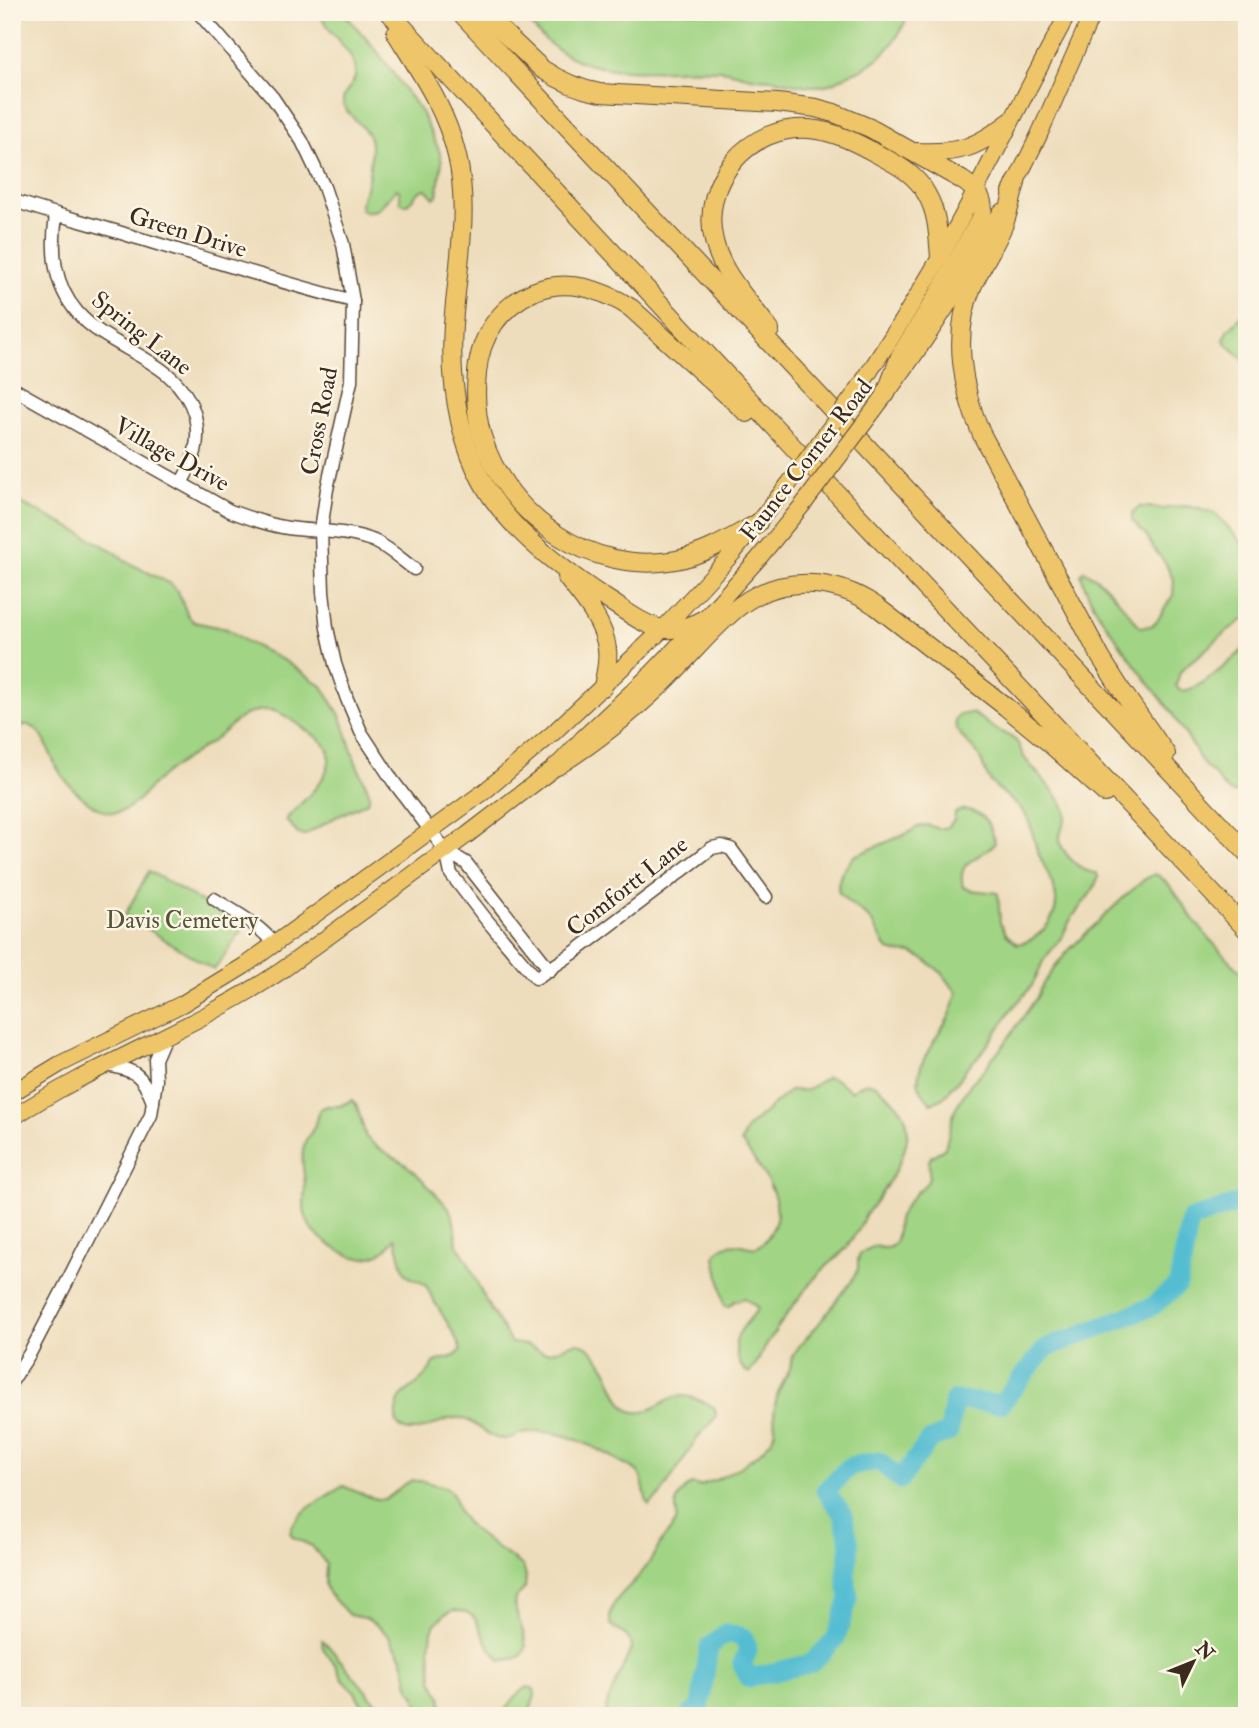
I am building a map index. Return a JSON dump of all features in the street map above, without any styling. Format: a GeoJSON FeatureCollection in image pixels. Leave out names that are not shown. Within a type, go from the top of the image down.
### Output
{"type":"FeatureCollection","features":[{"type":"Feature","properties":{"kind":"highway"},"geometry":{"type":"LineString","coordinates":[[383,12],[437,99],[457,156],[462,202],[453,327],[455,393],[468,449],[482,482],[498,507],[518,528],[555,561],[605,598],[662,630],[679,630],[704,619]]}},
{"type":"Feature","properties":{"kind":"highway"},"geometry":{"type":"LineString","coordinates":[[389,12],[1247,930]]}},
{"type":"Feature","properties":{"kind":"highway"},"geometry":{"type":"LineString","coordinates":[[460,12],[1247,853]]}},
{"type":"Feature","properties":{"kind":"highway"},"geometry":{"type":"LineString","coordinates":[[482,12],[542,69],[585,90],[816,108],[870,128],[962,180],[976,191],[983,206],[981,218],[900,356],[886,394]]}},
{"type":"Feature","properties":{"kind":"highway"},"geometry":{"type":"LineString","coordinates":[[913,152],[946,152],[966,148],[984,141],[1010,122]]}},
{"type":"Feature","properties":{"kind":"highway"},"geometry":{"type":"LineString","coordinates":[[814,390],[737,286],[717,251],[712,230],[713,205],[718,185],[736,157],[764,136],[786,130],[812,129],[851,140],[900,167],[922,186],[935,217],[940,257]]}},
{"type":"Feature","properties":{"kind":"highway"},"geometry":{"type":"LineString","coordinates":[[1016,183],[1004,224],[968,300],[963,324],[962,359],[968,398],[982,435],[1101,658],[1202,806]]}},
{"type":"Feature","properties":{"kind":"highway"},"geometry":{"type":"LineString","coordinates":[[758,523],[721,545],[701,553],[649,563],[619,560],[597,554],[551,531],[511,492],[489,456],[481,433],[476,380],[479,355],[488,332],[509,307],[539,290],[575,286],[601,292],[641,316],[744,410],[795,449]]}},
{"type":"Feature","properties":{"kind":"highway"},"geometry":{"type":"LineString","coordinates":[[555,561],[590,608],[604,639],[607,647],[604,687]]}},
{"type":"Feature","properties":{"kind":"highway"},"geometry":{"type":"LineString","coordinates":[[557,766],[590,746],[633,711],[744,603],[781,586],[816,584],[842,588],[876,606],[997,699],[1092,783],[1152,829]]}},
{"type":"Feature","properties":{"kind":"main road","name":"Faunce Corner Road"},"geometry":{"type":"LineString","coordinates":[[12,1093],[60,1064],[182,1004],[275,945],[516,766],[604,687],[662,630],[758,523],[857,391],[940,257],[1069,12]]}},
{"type":"Feature","properties":{"kind":"main road","name":"Faunce Corner Road"},"geometry":{"type":"LineString","coordinates":[[12,1118],[49,1095],[236,1000],[266,981],[446,851],[557,766],[652,673],[758,559],[805,502],[941,317],[1016,183],[1093,12]]}},
{"type":"Feature","properties":{"kind":"street","name":"Cross Road"},"geometry":{"type":"LineString","coordinates":[[198,12],[273,98],[302,141],[324,187],[343,244],[353,301],[351,381],[327,489],[321,530],[327,628],[347,699],[369,747],[446,851]]}},
{"type":"Feature","properties":{"kind":"street","name":"Green Drive"},"geometry":{"type":"LineString","coordinates":[[12,200],[263,277],[353,301]]}},
{"type":"Feature","properties":{"kind":"street","name":"Spring Lane"},"geometry":{"type":"LineString","coordinates":[[56,215],[54,264],[68,300],[92,326],[168,374],[191,406],[197,443],[192,465],[181,483]]}},
{"type":"Feature","properties":{"kind":"street","name":"Village Drive"},"geometry":{"type":"LineString","coordinates":[[12,388],[216,504],[245,516],[288,528],[353,534],[375,542],[414,569]]}},
{"type":"Feature","properties":{"kind":"street","name":"Comfortt Lane"},"geometry":{"type":"LineString","coordinates":[[446,851],[451,874],[536,978],[588,943],[712,848],[722,846],[731,849],[766,897]]}},
{"type":"Feature","properties":{"kind":"street"},"geometry":{"type":"LineString","coordinates":[[446,851],[466,863],[551,970]]}},
{"type":"Feature","properties":{"kind":"street"},"geometry":{"type":"LineString","coordinates":[[214,899],[262,930],[275,945]]}},
{"type":"Feature","properties":{"kind":"street"},"geometry":{"type":"LineString","coordinates":[[12,1381],[30,1353],[148,1121],[156,1081],[155,1059],[165,1036]]}},
{"type":"Feature","properties":{"kind":"street"},"geometry":{"type":"LineString","coordinates":[[105,1065],[136,1073],[144,1082],[153,1103]]}},
{"type":"Feature","properties":{"kind":"green space"},"geometry":{"type":"Polygon","coordinates":[[[318,12],[343,12],[377,51],[421,112],[442,162],[437,195],[434,198],[426,189],[417,193],[405,205],[400,202],[400,192],[397,189],[377,210],[365,212],[361,209],[369,171],[371,144],[368,134],[344,105],[343,97],[355,77],[354,63],[318,12]]]}},
{"type":"Feature","properties":{"kind":"green space"},"geometry":{"type":"Polygon","coordinates":[[[522,12],[910,12],[892,44],[873,63],[835,82],[812,86],[720,70],[632,70],[597,67],[555,48],[540,35],[522,12]]]}},
{"type":"Feature","properties":{"kind":"green space"},"geometry":{"type":"Polygon","coordinates":[[[1247,311],[1247,363],[1224,340],[1228,330],[1247,311]]]}},
{"type":"Feature","properties":{"kind":"green space"},"geometry":{"type":"Polygon","coordinates":[[[12,500],[77,531],[115,552],[127,562],[171,584],[194,622],[227,629],[285,661],[322,686],[341,717],[369,792],[369,800],[305,835],[298,834],[286,820],[323,777],[329,762],[328,751],[315,736],[283,715],[269,710],[243,716],[214,740],[167,772],[127,809],[113,813],[104,811],[75,791],[61,774],[36,729],[26,725],[12,733],[12,500]]]}},
{"type":"Feature","properties":{"kind":"green space"},"geometry":{"type":"Polygon","coordinates":[[[1184,506],[1216,514],[1247,548],[1247,617],[1190,662],[1180,672],[1176,686],[1180,690],[1195,687],[1215,674],[1247,646],[1247,785],[1235,793],[1227,790],[1202,762],[1171,711],[1101,617],[1087,592],[1081,574],[1084,571],[1099,580],[1140,627],[1151,626],[1173,595],[1174,581],[1166,564],[1132,520],[1132,514],[1139,507],[1162,509],[1184,506]]]}},
{"type":"Feature","properties":{"kind":"green space"},"geometry":{"type":"Polygon","coordinates":[[[971,713],[1017,742],[1024,757],[1064,807],[1066,817],[1060,835],[1063,849],[1077,865],[1097,873],[1098,878],[1093,890],[1043,961],[1031,987],[949,1092],[931,1104],[919,1085],[921,1068],[950,1015],[957,993],[942,973],[924,959],[912,953],[887,949],[872,922],[839,893],[838,885],[841,874],[854,856],[918,827],[948,827],[954,820],[955,813],[970,810],[985,819],[995,843],[967,864],[963,870],[963,887],[998,893],[1000,923],[1007,935],[1017,944],[1038,935],[1052,919],[1056,899],[1054,890],[1025,814],[990,781],[979,756],[964,740],[956,726],[955,721],[959,715],[971,713]]]}},
{"type":"Feature","properties":{"kind":"green space","name":"Davis Cemetery"},"geometry":{"type":"Polygon","coordinates":[[[149,871],[244,927],[214,970],[125,915],[149,871]]]}},
{"type":"Feature","properties":{"kind":"green space"},"geometry":{"type":"Polygon","coordinates":[[[1155,874],[1172,888],[1206,935],[1247,977],[1247,1716],[605,1716],[608,1701],[631,1649],[627,1637],[611,1625],[612,1608],[643,1571],[676,1522],[676,1503],[679,1497],[691,1484],[700,1486],[743,1465],[771,1441],[775,1430],[777,1394],[790,1369],[792,1357],[851,1282],[858,1269],[860,1254],[874,1246],[887,1248],[894,1244],[899,1217],[927,1182],[929,1160],[945,1148],[955,1109],[971,1083],[1000,1050],[1069,950],[1124,897],[1155,874]]]}},
{"type":"Feature","properties":{"kind":"green space"},"geometry":{"type":"Polygon","coordinates":[[[827,1077],[835,1079],[851,1091],[868,1083],[882,1089],[900,1107],[907,1123],[904,1152],[858,1231],[839,1256],[798,1299],[749,1373],[741,1366],[736,1342],[758,1308],[745,1298],[725,1306],[715,1257],[718,1250],[729,1245],[753,1248],[761,1244],[772,1230],[777,1207],[769,1183],[741,1142],[747,1128],[789,1091],[807,1090],[827,1077]]]}},
{"type":"Feature","properties":{"kind":"green space"},"geometry":{"type":"Polygon","coordinates":[[[352,1100],[357,1106],[366,1137],[416,1173],[449,1208],[454,1221],[457,1245],[511,1343],[547,1352],[573,1344],[583,1344],[602,1362],[621,1402],[635,1412],[650,1410],[678,1396],[696,1399],[715,1409],[716,1417],[698,1437],[661,1494],[649,1505],[637,1471],[593,1447],[560,1434],[532,1432],[502,1439],[491,1436],[466,1419],[460,1418],[445,1420],[420,1430],[405,1430],[399,1426],[396,1420],[397,1407],[406,1391],[421,1380],[435,1362],[455,1356],[461,1350],[426,1286],[405,1272],[395,1238],[378,1255],[357,1257],[330,1245],[315,1233],[308,1222],[304,1205],[305,1142],[320,1109],[340,1106],[352,1100]]]}},
{"type":"Feature","properties":{"kind":"green space"},"geometry":{"type":"Polygon","coordinates":[[[411,1481],[447,1488],[453,1494],[459,1513],[471,1528],[523,1566],[526,1577],[525,1588],[515,1599],[514,1605],[526,1647],[517,1658],[501,1661],[490,1648],[474,1617],[466,1612],[454,1610],[445,1614],[435,1624],[430,1648],[432,1679],[447,1716],[422,1716],[410,1689],[404,1663],[390,1637],[365,1618],[349,1615],[328,1593],[325,1585],[326,1564],[312,1546],[294,1538],[290,1533],[292,1526],[304,1512],[343,1486],[383,1499],[411,1481]]]}},
{"type":"Feature","properties":{"kind":"green space"},"geometry":{"type":"Polygon","coordinates":[[[322,1640],[387,1716],[371,1716],[355,1692],[342,1679],[323,1648],[322,1640]]]}},
{"type":"Feature","properties":{"kind":"green space"},"geometry":{"type":"Polygon","coordinates":[[[528,1687],[534,1689],[535,1696],[528,1716],[500,1716],[520,1692],[528,1687]]]}},
{"type":"Feature","properties":{"kind":"waterway"},"geometry":{"type":"LineString","coordinates":[[689,1716],[700,1707],[709,1647],[726,1633],[744,1637],[748,1651],[742,1664],[749,1678],[812,1663],[836,1638],[849,1598],[846,1575],[850,1545],[843,1514],[825,1491],[850,1466],[879,1461],[900,1480],[929,1441],[949,1432],[954,1400],[1001,1404],[1045,1349],[1153,1306],[1178,1285],[1190,1220],[1247,1200]]}}]}
